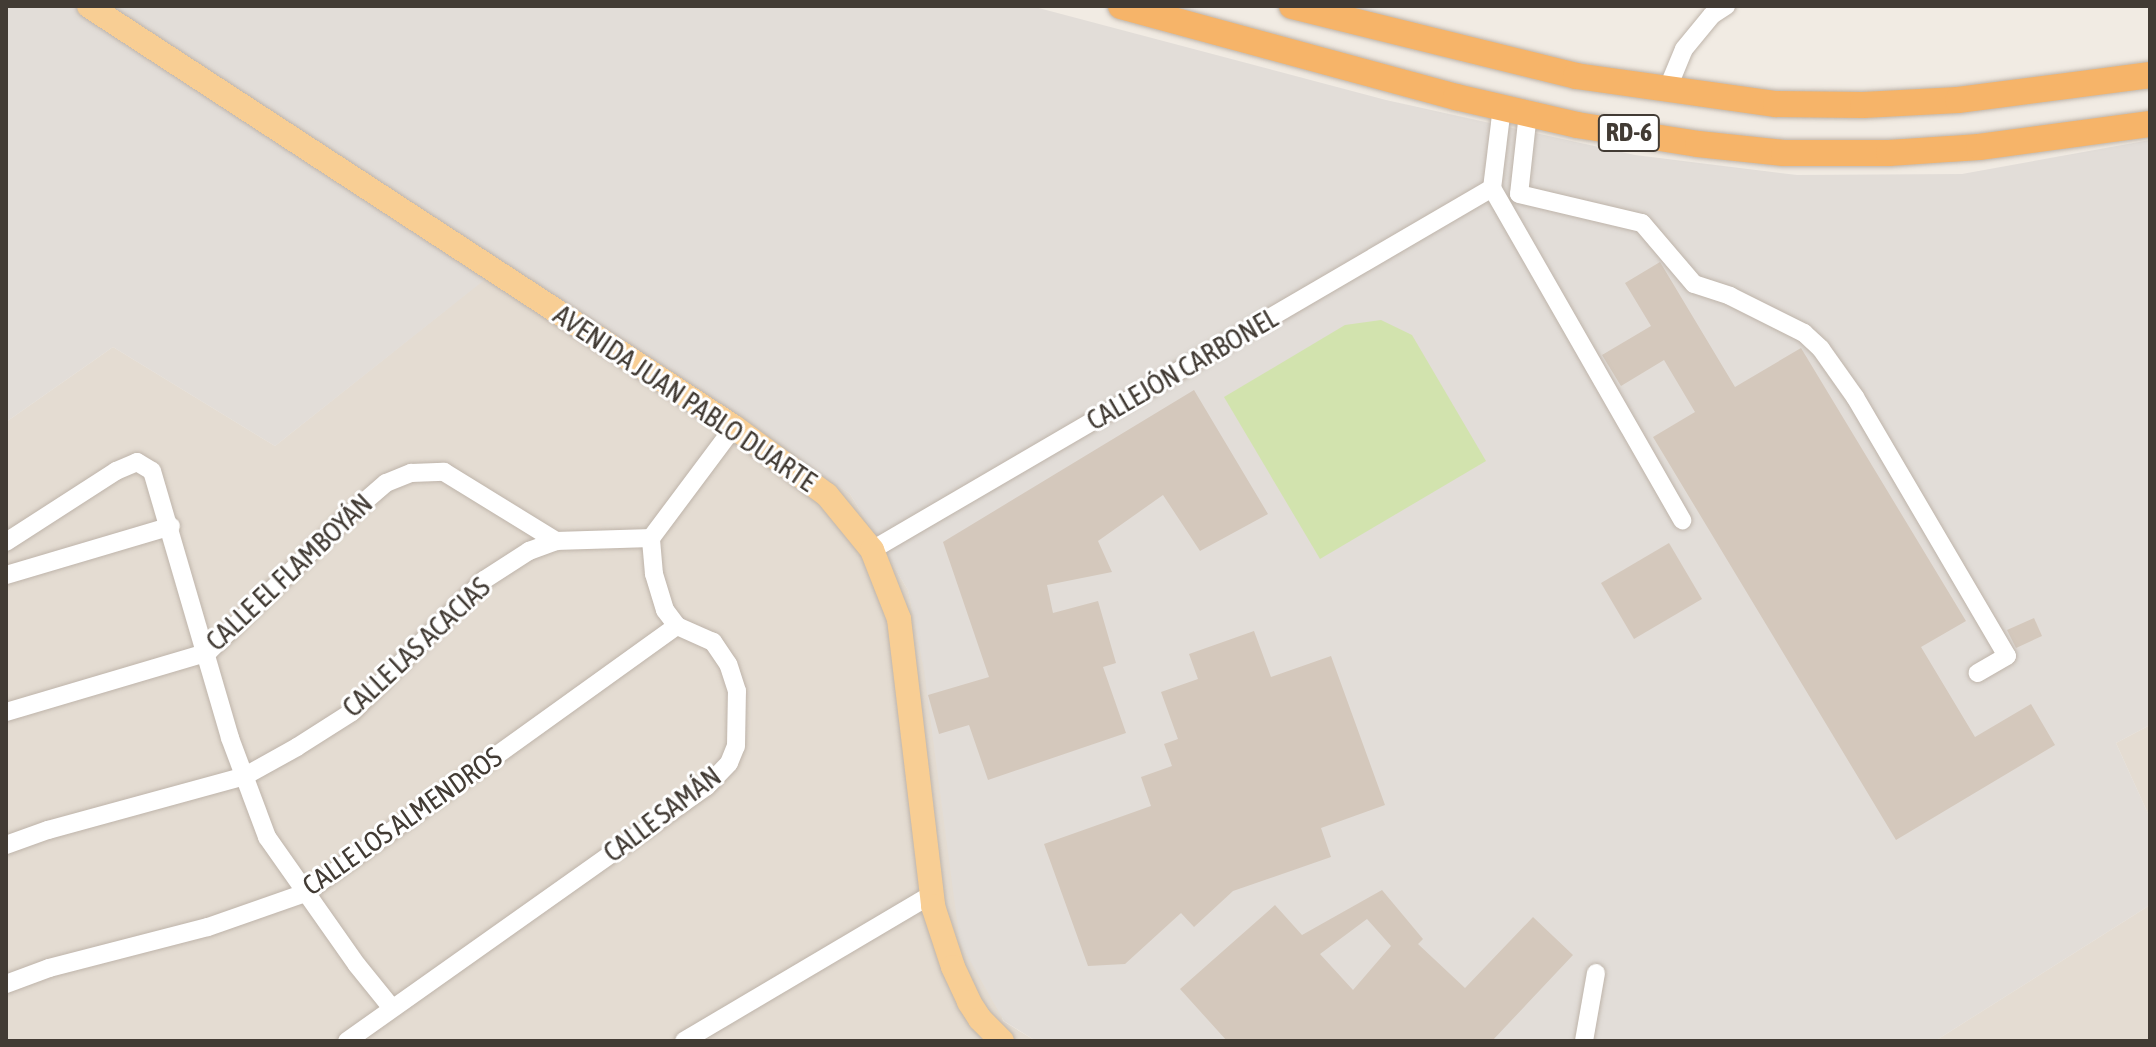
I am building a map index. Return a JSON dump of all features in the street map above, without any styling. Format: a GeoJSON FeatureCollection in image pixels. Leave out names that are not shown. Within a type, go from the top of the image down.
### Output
{"type":"FeatureCollection","features":[{"type":"Feature","properties":{"kind":"highway","name":"RD-6"},"geometry":{"type":"LineString","coordinates":[[1121,6],[1296,56],[1515,110],[1698,144],[1784,153],[1889,153],[1979,147],[2150,124]]}},
{"type":"Feature","properties":{"kind":"highway","name":"RD-6"},"geometry":{"type":"LineString","coordinates":[[1292,6],[1576,76],[1776,104],[1863,105],[1958,100],[2150,75]]}},
{"type":"Feature","properties":{"kind":"main road","name":"AVENIDA JUAN PABLO DUARTE"},"geometry":{"type":"LineString","coordinates":[[89,6],[734,427],[827,495],[872,550],[899,619],[931,895],[953,967],[969,1002],[986,1027],[1002,1041]]}},
{"type":"Feature","properties":{"kind":"street"},"geometry":{"type":"LineString","coordinates":[[1667,90],[1684,49],[1712,15],[1726,6]]}},
{"type":"Feature","properties":{"kind":"street"},"geometry":{"type":"LineString","coordinates":[[1515,110],[1492,188],[1682,520]]}},
{"type":"Feature","properties":{"kind":"street"},"geometry":{"type":"LineString","coordinates":[[1515,110],[1519,194],[1642,223],[1694,284],[1730,296],[1804,333],[1821,349],[1855,397],[2007,656],[1977,673]]}},
{"type":"Feature","properties":{"kind":"street","name":"CALLEJÓN CARBONEL"},"geometry":{"type":"LineString","coordinates":[[872,550],[1492,188]]}},
{"type":"Feature","properties":{"kind":"street"},"geometry":{"type":"LineString","coordinates":[[677,626],[665,610],[654,574],[651,538],[734,427]]}},
{"type":"Feature","properties":{"kind":"street"},"geometry":{"type":"LineString","coordinates":[[6,542],[116,471],[137,462],[152,471],[208,652],[230,738],[267,837],[391,1007]]}},
{"type":"Feature","properties":{"kind":"street","name":"CALLE EL FLAMBOYÁN"},"geometry":{"type":"LineString","coordinates":[[6,712],[208,652],[349,515],[386,483],[411,473],[444,472],[556,541]]}},
{"type":"Feature","properties":{"kind":"street"},"geometry":{"type":"LineString","coordinates":[[6,575],[171,526]]}},
{"type":"Feature","properties":{"kind":"street","name":"CALLE LAS ACACIAS"},"geometry":{"type":"LineString","coordinates":[[6,845],[48,830],[245,776],[352,712],[484,580],[529,551],[556,541],[651,538]]}},
{"type":"Feature","properties":{"kind":"street","name":"CALLE LOS ALMENDROS"},"geometry":{"type":"LineString","coordinates":[[6,984],[49,968],[208,927],[305,893],[677,626]]}},
{"type":"Feature","properties":{"kind":"street","name":"CALLE SAMÁN"},"geometry":{"type":"LineString","coordinates":[[347,1041],[706,787],[729,763],[736,746],[738,719],[737,691],[728,664],[713,642],[677,626]]}},
{"type":"Feature","properties":{"kind":"street"},"geometry":{"type":"LineString","coordinates":[[684,1041],[931,895]]}},
{"type":"Feature","properties":{"kind":"street"},"geometry":{"type":"LineString","coordinates":[[1584,1041],[1596,973]]}},
{"type":"Feature","properties":{"kind":"shaded area"},"geometry":{"type":"Polygon","coordinates":[[[6,6],[1031,6],[1386,100],[1635,155],[1797,175],[1962,174],[2150,140],[2150,725],[2116,743],[2150,818],[2150,905],[1935,1041],[1036,1041],[1004,1021],[960,943],[924,671],[908,590],[850,494],[502,266],[275,446],[113,347],[6,422],[6,6]]]}},
{"type":"Feature","properties":{"kind":"shaded area"},"geometry":{"type":"Polygon","coordinates":[[[501,266],[678,375],[850,494],[908,590],[1003,1021],[1036,1041],[6,1041],[6,422],[113,347],[275,446],[501,266]]]}},
{"type":"Feature","properties":{"kind":"shaded area"},"geometry":{"type":"Polygon","coordinates":[[[2150,725],[2150,818],[2116,743],[2150,725]]]}},
{"type":"Feature","properties":{"kind":"shaded area"},"geometry":{"type":"Polygon","coordinates":[[[2150,905],[2150,1041],[1935,1041],[2150,905]]]}},
{"type":"Feature","properties":{"kind":"green space"},"geometry":{"type":"Polygon","coordinates":[[[1381,320],[1412,335],[1486,461],[1320,559],[1224,397],[1345,325],[1381,320]]]}},
{"type":"Feature","properties":{"kind":"building"},"geometry":{"type":"Polygon","coordinates":[[[1660,262],[1735,387],[1801,348],[1966,621],[1921,647],[1975,737],[2031,704],[2055,745],[1896,840],[1653,437],[1695,412],[1664,360],[1621,386],[1602,355],[1651,326],[1625,283],[1660,262]]]}},
{"type":"Feature","properties":{"kind":"building"},"geometry":{"type":"Polygon","coordinates":[[[1194,390],[1268,514],[1200,551],[1163,495],[1098,541],[1112,572],[1047,585],[1053,613],[1098,601],[1116,663],[1103,667],[1126,733],[988,780],[969,725],[939,734],[928,695],[989,677],[943,542],[1194,390]]]}},
{"type":"Feature","properties":{"kind":"building"},"geometry":{"type":"Polygon","coordinates":[[[1669,543],[1702,599],[1634,639],[1601,583],[1669,543]]]}},
{"type":"Feature","properties":{"kind":"building"},"geometry":{"type":"Polygon","coordinates":[[[2034,618],[2042,636],[2016,648],[2007,630],[2034,618]]]}},
{"type":"Feature","properties":{"kind":"building"},"geometry":{"type":"Polygon","coordinates":[[[1254,631],[1271,677],[1331,656],[1385,805],[1321,828],[1331,857],[1233,891],[1194,927],[1181,913],[1125,964],[1088,966],[1044,844],[1151,806],[1141,777],[1172,766],[1164,744],[1178,739],[1161,692],[1198,679],[1189,654],[1254,631]]]}},
{"type":"Feature","properties":{"kind":"building"},"geometry":{"type":"Polygon","coordinates":[[[1382,890],[1423,939],[1418,944],[1465,988],[1533,917],[1573,955],[1492,1041],[1227,1041],[1180,989],[1275,905],[1302,935],[1382,890]],[[1367,919],[1320,954],[1353,990],[1391,946],[1367,919]]]}}]}
